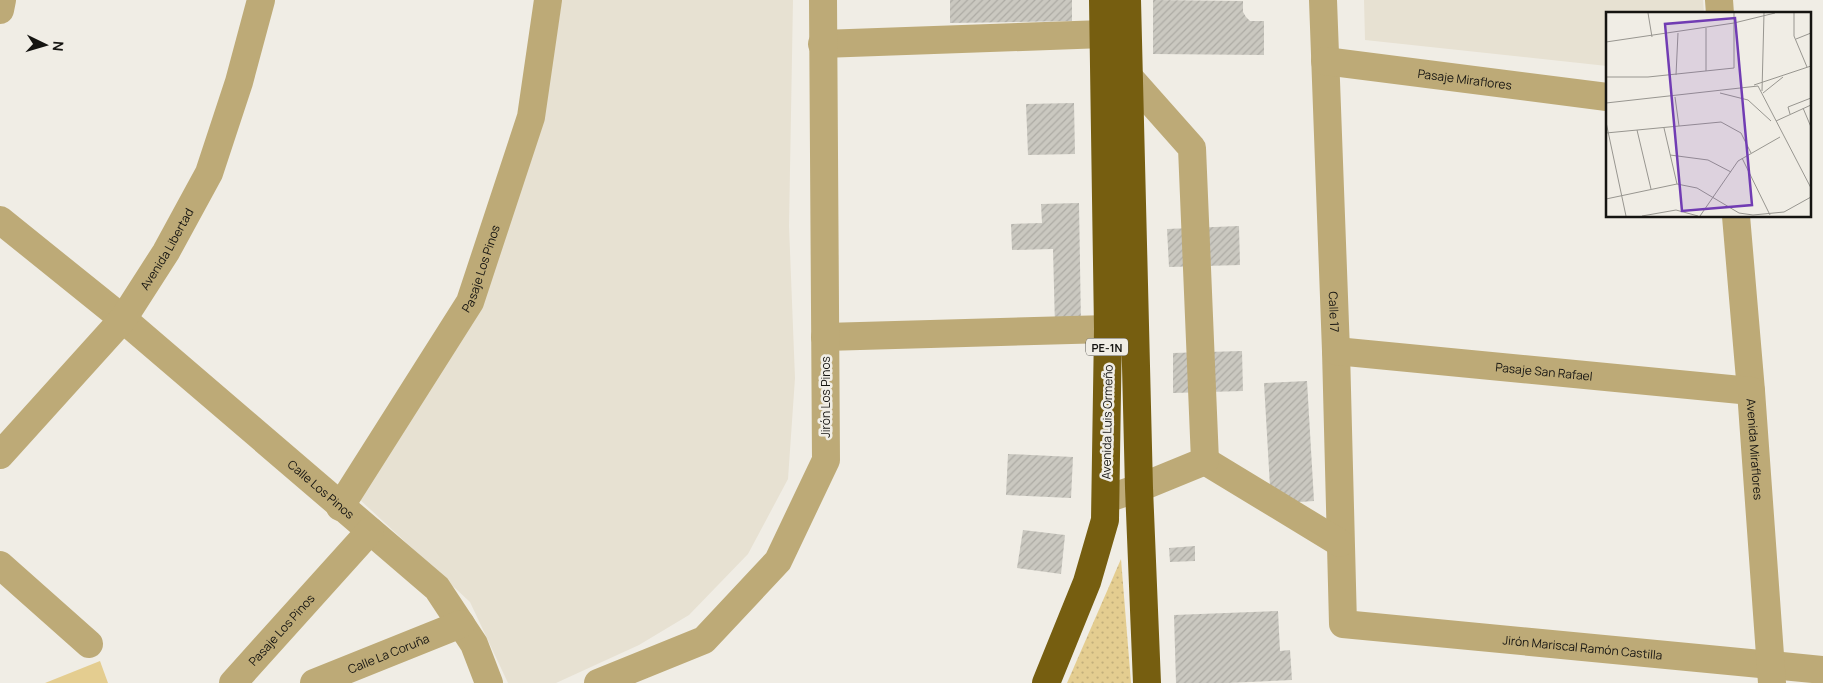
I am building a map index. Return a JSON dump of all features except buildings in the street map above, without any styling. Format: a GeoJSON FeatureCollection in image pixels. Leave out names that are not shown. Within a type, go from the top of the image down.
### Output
{"type":"FeatureCollection","features":[{"type":"Feature","properties":{"kind":"highway","name":"Avenida Luis Ormeño"},"geometry":{"type":"LineString","coordinates":[[1103,0],[1104,34],[1117,77],[1139,488],[1147,683]]}},
{"type":"Feature","properties":{"kind":"highway","name":"Avenida Luis Ormeño"},"geometry":{"type":"LineString","coordinates":[[1046,683],[1087,582],[1105,520],[1108,329],[1117,77],[1127,0]]}},
{"type":"Feature","properties":{"kind":"street"},"geometry":{"type":"LineString","coordinates":[[0,10],[2,0]]}},
{"type":"Feature","properties":{"kind":"street","name":"Avenida Libertad"},"geometry":{"type":"LineString","coordinates":[[0,455],[123,319],[166,252],[209,173],[239,82],[261,0]]}},
{"type":"Feature","properties":{"kind":"street","name":"Pasaje Los Pinos"},"geometry":{"type":"LineString","coordinates":[[340,506],[470,302],[531,117],[548,0]]}},
{"type":"Feature","properties":{"kind":"street","name":"Jirón Los Pinos"},"geometry":{"type":"LineString","coordinates":[[598,683],[704,640],[778,561],[826,460],[823,0]]}},
{"type":"Feature","properties":{"kind":"street","name":"Calle 17"},"geometry":{"type":"LineString","coordinates":[[1323,0],[1336,351],[1343,624]]}},
{"type":"Feature","properties":{"kind":"street"},"geometry":{"type":"LineString","coordinates":[[822,44],[1104,34]]}},
{"type":"Feature","properties":{"kind":"street","name":"Pasaje Miraflores"},"geometry":{"type":"LineString","coordinates":[[1325,61],[1606,97]]}},
{"type":"Feature","properties":{"kind":"street"},"geometry":{"type":"LineString","coordinates":[[1117,77],[1192,148],[1205,461]]}},
{"type":"Feature","properties":{"kind":"street","name":"Avenida Miraflores"},"geometry":{"type":"LineString","coordinates":[[1736,218],[1751,391],[1771,675]]}},
{"type":"Feature","properties":{"kind":"street","name":"Calle Los Pinos"},"geometry":{"type":"LineString","coordinates":[[0,220],[123,319],[437,588],[474,644],[490,683]]}},
{"type":"Feature","properties":{"kind":"street"},"geometry":{"type":"LineString","coordinates":[[825,336],[1108,329]]}},
{"type":"Feature","properties":{"kind":"street","name":"Pasaje San Rafael"},"geometry":{"type":"LineString","coordinates":[[1336,351],[1751,391]]}},
{"type":"Feature","properties":{"kind":"street"},"geometry":{"type":"LineString","coordinates":[[1106,499],[1139,488],[1205,461]]}},
{"type":"Feature","properties":{"kind":"street"},"geometry":{"type":"LineString","coordinates":[[1205,461],[1340,543]]}},
{"type":"Feature","properties":{"kind":"street","name":"Pasaje Los Pinos"},"geometry":{"type":"LineString","coordinates":[[234,683],[370,531]]}},
{"type":"Feature","properties":{"kind":"street"},"geometry":{"type":"LineString","coordinates":[[0,565],[89,644]]}},
{"type":"Feature","properties":{"kind":"street","name":"Calle La Coruña"},"geometry":{"type":"LineString","coordinates":[[314,683],[461,624]]}},
{"type":"Feature","properties":{"kind":"street","name":"Jirón Mariscal Ramón Castilla"},"geometry":{"type":"LineString","coordinates":[[1343,624],[1771,675],[1823,670]]}},
{"type":"Feature","properties":{"kind":"shaded area"},"geometry":{"type":"Polygon","coordinates":[[[562,0],[793,0],[789,226],[795,378],[788,479],[748,554],[689,615],[639,645],[556,683],[508,683],[470,602],[357,497],[477,303],[544,116],[562,0]]]}},
{"type":"Feature","properties":{"kind":"shaded area"},"geometry":{"type":"Polygon","coordinates":[[[1364,0],[1703,0],[1704,12],[1606,12],[1606,66],[1365,40],[1364,0]]]}},
{"type":"Feature","properties":{"kind":"shaded area"},"geometry":{"type":"Polygon","coordinates":[[[1121,559],[1131,683],[1067,683],[1121,559]]]}},
{"type":"Feature","properties":{"kind":"shaded area"},"geometry":{"type":"Polygon","coordinates":[[[100,661],[108,683],[45,683],[100,661]]]}}]}
